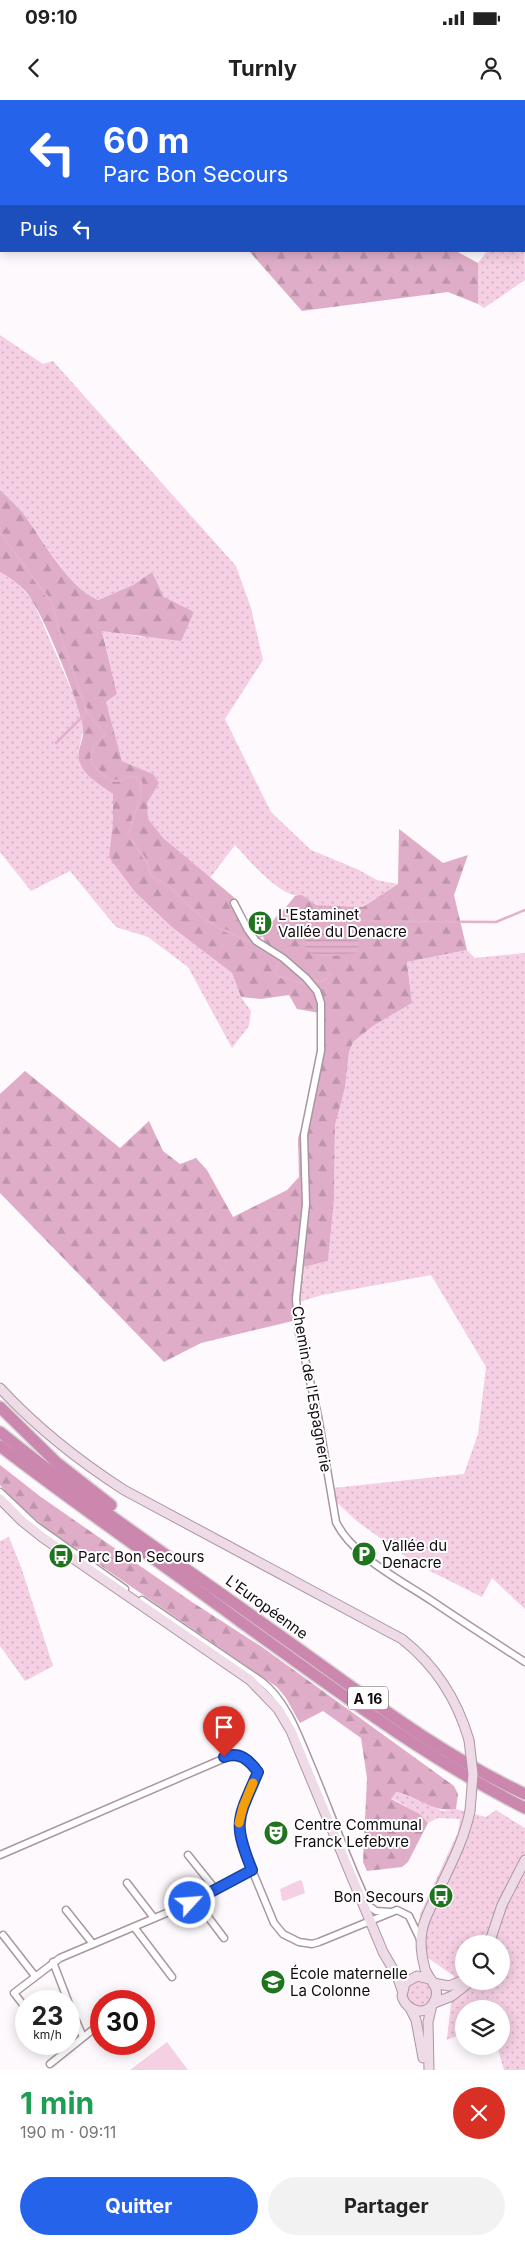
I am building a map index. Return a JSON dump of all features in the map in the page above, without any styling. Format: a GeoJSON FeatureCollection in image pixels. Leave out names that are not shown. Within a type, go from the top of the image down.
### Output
{"type":"FeatureCollection","features":[{"type":"Feature","properties":{"kind":"highway"},"geometry":{"type":"LineString","coordinates":[[0,1408],[56,1462],[218,1591]]}},
{"type":"Feature","properties":{"kind":"highway","name":"L'Européenne"},"geometry":{"type":"LineString","coordinates":[[0,1432],[81,1493],[419,1733],[477,1769],[525,1794]]}},
{"type":"Feature","properties":{"kind":"highway","name":"L'Européenne"},"geometry":{"type":"LineString","coordinates":[[0,1446],[383,1723],[459,1772],[525,1808]]}},
{"type":"Feature","properties":{"kind":"highway"},"geometry":{"type":"LineString","coordinates":[[0,1452],[12,1456]]}},
{"type":"Feature","properties":{"kind":"main road"},"geometry":{"type":"LineString","coordinates":[[0,1388],[53,1438],[87,1465],[124,1490],[402,1639],[422,1656],[443,1682],[457,1706],[469,1740],[473,1774],[470,1811],[461,1842],[424,1922],[422,1933],[424,1964],[437,1992],[428,2022],[429,2070]]}},
{"type":"Feature","properties":{"kind":"main road"},"geometry":{"type":"LineString","coordinates":[[0,1500],[32,1529],[250,1680],[280,1713],[297,1743],[385,1956],[400,1980],[403,2001],[410,2008],[416,2020],[424,2070]]}},
{"type":"Feature","properties":{"kind":"main road"},"geometry":{"type":"LineString","coordinates":[[492,1935],[502,1905],[525,1860]]}},
{"type":"Feature","properties":{"kind":"main road"},"geometry":{"type":"LineString","coordinates":[[402,1990],[406,1981],[415,1976],[423,1976],[449,1986],[455,1984]]}},
{"type":"Feature","properties":{"kind":"main road"},"geometry":{"type":"LineString","coordinates":[[410,2008],[422,2011],[452,1996],[460,1990]]}},
{"type":"Feature","properties":{"kind":"street","name":"Chemin de l'Espagnerie"},"geometry":{"type":"LineString","coordinates":[[234,903],[253,937],[282,957],[306,978],[317,991],[321,1003],[322,1044],[304,1135],[306,1204],[296,1299],[300,1340],[318,1416],[336,1522],[343,1534],[355,1547],[382,1568],[525,1662]]}},
{"type":"Feature","properties":{"kind":"street"},"geometry":{"type":"LineString","coordinates":[[0,1492],[26,1518],[99,1574]]}},
{"type":"Feature","properties":{"kind":"street"},"geometry":{"type":"LineString","coordinates":[[144,1605],[261,1681],[276,1694],[303,1746],[369,1906],[376,1911],[390,1912]]}},
{"type":"Feature","properties":{"kind":"street"},"geometry":{"type":"LineString","coordinates":[[0,1855],[232,1755],[247,1759],[258,1772],[243,1807],[238,1826],[240,1839],[274,1923],[283,1934],[308,1944],[316,1943],[390,1912],[401,1910],[409,1916],[416,1928],[422,1947]]}},
{"type":"Feature","properties":{"kind":"street"},"geometry":{"type":"LineString","coordinates":[[188,1855],[216,1890]]}},
{"type":"Feature","properties":{"kind":"street"},"geometry":{"type":"LineString","coordinates":[[18,1990],[53,1962],[196,1901],[252,1870]]}},
{"type":"Feature","properties":{"kind":"street"},"geometry":{"type":"LineString","coordinates":[[127,1882],[154,1918]]}},
{"type":"Feature","properties":{"kind":"street"},"geometry":{"type":"LineString","coordinates":[[196,1901],[224,1938]]}},
{"type":"Feature","properties":{"kind":"street"},"geometry":{"type":"LineString","coordinates":[[66,1910],[93,1944]]}},
{"type":"Feature","properties":{"kind":"street"},"geometry":{"type":"LineString","coordinates":[[134,1927],[172,1977]]}},
{"type":"Feature","properties":{"kind":"street"},"geometry":{"type":"LineString","coordinates":[[3,1935],[35,1976]]}},
{"type":"Feature","properties":{"kind":"street"},"geometry":{"type":"LineString","coordinates":[[53,1962],[63,1990]]}},
{"type":"Feature","properties":{"kind":"street"},"geometry":{"type":"LineString","coordinates":[[80,2030],[83,2037]]}},
{"type":"Feature","properties":{"kind":"street"},"geometry":{"type":"LineString","coordinates":[[50,2064],[90,2032]]}},
{"type":"Feature","properties":{"kind":"shaded area"},"geometry":{"type":"Polygon","coordinates":[[[486,252],[524,252],[525,280],[484,308],[478,304],[478,263],[486,252]]]}},
{"type":"Feature","properties":{"kind":"shaded area"},"geometry":{"type":"Polygon","coordinates":[[[0,335],[43,364],[53,361],[236,566],[251,608],[263,660],[225,719],[271,812],[311,850],[357,869],[377,880],[398,884],[363,907],[316,905],[302,896],[293,895],[275,885],[235,845],[210,878],[185,859],[153,828],[146,815],[146,809],[153,774],[122,761],[106,702],[117,694],[102,630],[142,637],[164,597],[152,572],[133,585],[98,600],[86,593],[56,561],[22,512],[0,490],[0,335]]]}},
{"type":"Feature","properties":{"kind":"shaded area"},"geometry":{"type":"Polygon","coordinates":[[[0,572],[20,585],[33,601],[78,705],[83,730],[78,754],[86,772],[113,794],[113,823],[173,928],[232,973],[241,997],[251,1011],[249,1026],[232,1048],[188,967],[148,937],[116,927],[70,871],[31,891],[0,852],[0,572]]]}},
{"type":"Feature","properties":{"kind":"shaded area"},"geometry":{"type":"Polygon","coordinates":[[[327,929],[357,940],[359,949],[356,953],[334,956],[313,954],[304,944],[311,935],[327,929]]]}},
{"type":"Feature","properties":{"kind":"shaded area"},"geometry":{"type":"Polygon","coordinates":[[[467,950],[475,958],[525,953],[525,1609],[492,1578],[482,1597],[416,1564],[358,1522],[334,1500],[333,1488],[464,1474],[478,1434],[486,1367],[431,1275],[322,1295],[296,1303],[296,1269],[328,1261],[334,1200],[335,1125],[345,1088],[349,1052],[353,1042],[373,1026],[412,1003],[407,962],[467,950]]]}},
{"type":"Feature","properties":{"kind":"shaded area"},"geometry":{"type":"Polygon","coordinates":[[[9,1537],[21,1567],[53,1666],[25,1681],[0,1646],[0,1541],[9,1537]]]}},
{"type":"Feature","properties":{"kind":"shaded area"},"geometry":{"type":"Polygon","coordinates":[[[396,1792],[443,1811],[456,1809],[486,1817],[496,1810],[525,1828],[525,2070],[504,2070],[500,2055],[510,2055],[510,2000],[455,2000],[455,2037],[447,2040],[454,1976],[428,1958],[419,1926],[420,1914],[458,1832],[460,1819],[438,1818],[428,1823],[420,1814],[391,1798],[396,1792]]]}},
{"type":"Feature","properties":{"kind":"shaded area"},"geometry":{"type":"Polygon","coordinates":[[[300,1880],[302,1881],[305,1893],[284,1901],[282,1900],[280,1889],[300,1880]]]}},
{"type":"Feature","properties":{"kind":"shaded area"},"geometry":{"type":"Polygon","coordinates":[[[419,1980],[428,1984],[432,1993],[428,2002],[419,2006],[410,2002],[406,1993],[410,1984],[419,1980]]]}},
{"type":"Feature","properties":{"kind":"shaded area"},"geometry":{"type":"Polygon","coordinates":[[[167,2042],[188,2070],[130,2070],[150,2055],[155,2055],[155,2051],[167,2042]]]}},
{"type":"Feature","properties":{"kind":"green space"},"geometry":{"type":"Polygon","coordinates":[[[250,252],[458,252],[478,263],[478,304],[448,292],[302,311],[250,252]]]}},
{"type":"Feature","properties":{"kind":"green space"},"geometry":{"type":"Polygon","coordinates":[[[0,490],[22,512],[65,573],[86,593],[98,600],[133,585],[152,572],[164,597],[194,612],[181,641],[102,631],[117,694],[106,702],[122,761],[153,774],[159,783],[147,803],[148,819],[163,838],[236,899],[249,928],[264,942],[263,935],[295,896],[302,895],[316,905],[363,907],[398,884],[399,829],[443,863],[468,855],[454,895],[467,950],[407,962],[412,1003],[373,1026],[353,1042],[349,1052],[345,1088],[335,1125],[334,1200],[328,1261],[296,1269],[297,1320],[201,1343],[164,1362],[0,1193],[0,1094],[25,1071],[120,1148],[149,1121],[163,1151],[180,1164],[196,1158],[207,1170],[233,1217],[287,1190],[299,1177],[298,1138],[311,1103],[317,1070],[320,1013],[297,1009],[289,995],[261,999],[241,997],[232,973],[173,928],[135,892],[109,857],[113,823],[113,794],[90,777],[82,768],[78,755],[83,734],[81,718],[69,681],[34,603],[15,581],[0,572],[0,490]]]}},
{"type":"Feature","properties":{"kind":"green space"},"geometry":{"type":"Polygon","coordinates":[[[0,1465],[41,1497],[192,1602],[262,1647],[454,1786],[458,1794],[456,1809],[439,1809],[396,1792],[391,1799],[420,1814],[428,1823],[408,1862],[402,1867],[367,1871],[363,1862],[367,1778],[361,1738],[323,1711],[300,1723],[286,1698],[277,1687],[46,1528],[15,1502],[0,1485],[0,1465]]]}},
{"type":"Feature","properties":{"kind":"waterway"},"geometry":{"type":"LineString","coordinates":[[0,533],[52,603],[59,631],[87,712],[105,734],[93,746],[91,763],[105,777],[113,781],[132,776],[141,782],[141,795],[128,835],[147,862],[151,876],[168,886],[200,916],[217,927],[251,942],[263,935],[280,914],[328,921],[496,922],[525,910]]}},
{"type":"Feature","properties":{"kind":"waterway"},"geometry":{"type":"LineString","coordinates":[[56,743],[87,712]]}},
{"type":"Feature","properties":{"kind":"waterway"},"geometry":{"type":"LineString","coordinates":[[252,942],[279,960],[275,973],[278,976],[304,984],[314,980],[323,982],[330,974]]}},
{"type":"Feature","properties":{"kind":"slow traffic"},"geometry":{"type":"LineString","coordinates":[[239,1823],[241,1812],[253,1783]]}},
{"type":"Feature","properties":{"kind":"place","name":"L'Estaminet Vallée du Denacre"},"geometry":{"type":"Point","coordinates":[260,923]}},
{"type":"Feature","properties":{"kind":"place","name":"Vallée du Denacre"},"geometry":{"type":"Point","coordinates":[364,1554]}},
{"type":"Feature","properties":{"kind":"place","name":"Parc Bon Secours"},"geometry":{"type":"Point","coordinates":[61,1556]}},
{"type":"Feature","properties":{"kind":"place","name":"Centre Communal Franck Lefebvre"},"geometry":{"type":"Point","coordinates":[276,1833]}},
{"type":"Feature","properties":{"kind":"place","name":"Bon Secours"},"geometry":{"type":"Point","coordinates":[441,1896]}},
{"type":"Feature","properties":{"kind":"place","name":"École maternelle La Colonne"},"geometry":{"type":"Point","coordinates":[273,1982]}},
{"type":"Feature","properties":{"kind":"route"},"geometry":{"type":"LineString","coordinates":[[190,1903],[252,1870],[240,1839],[238,1826],[243,1807],[258,1772],[243,1757],[232,1755],[224,1757]]}}]}
